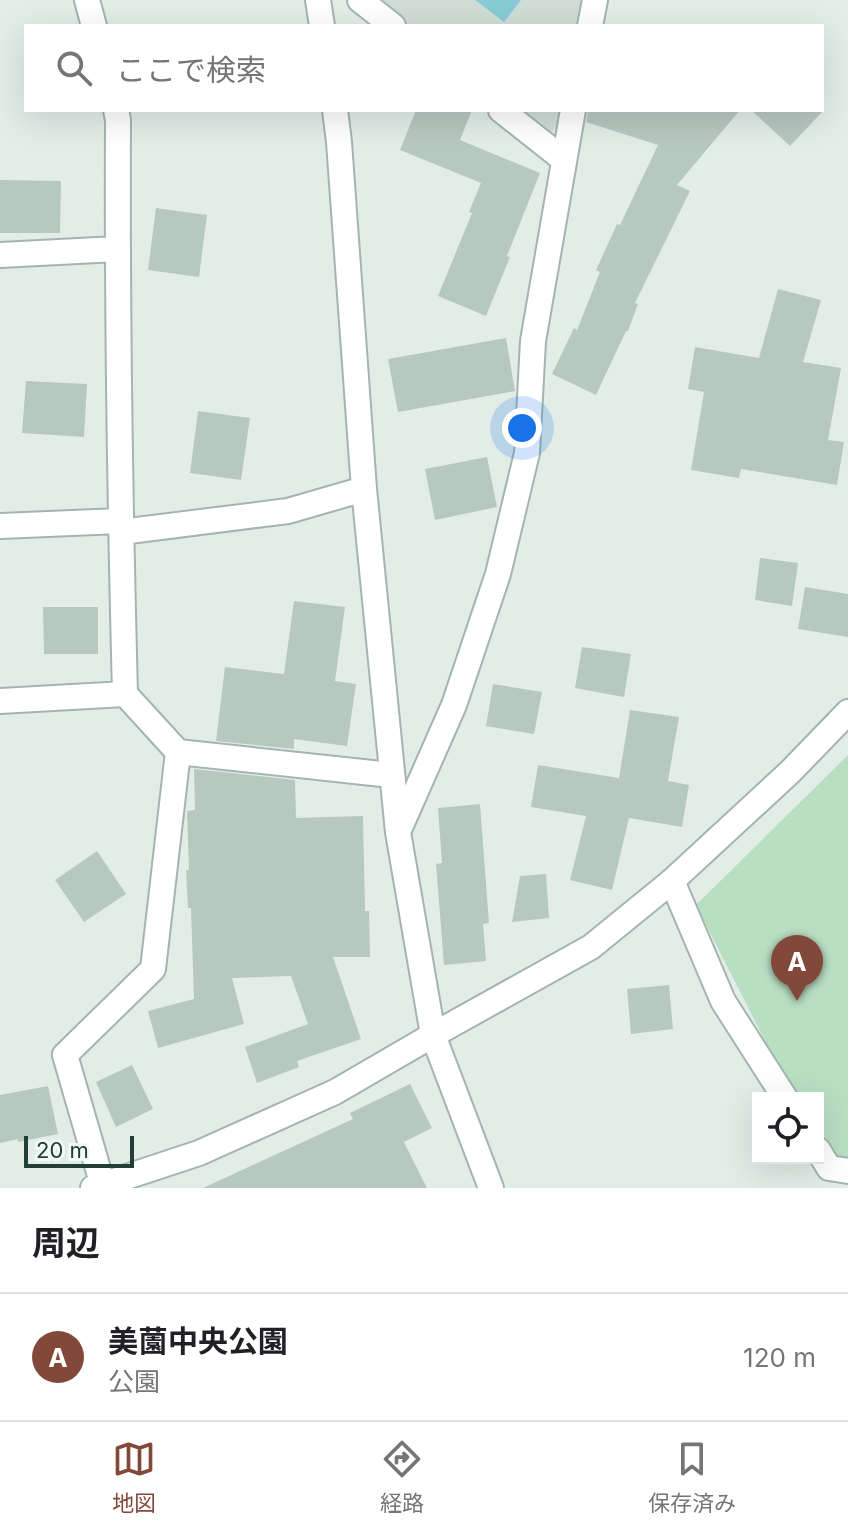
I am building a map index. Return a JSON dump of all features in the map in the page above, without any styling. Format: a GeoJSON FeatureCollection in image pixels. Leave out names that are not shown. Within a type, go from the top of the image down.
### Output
{"type":"FeatureCollection","features":[{"type":"Feature","properties":{"kind":"street"},"geometry":{"type":"LineString","coordinates":[[87,0],[93,24]]}},
{"type":"Feature","properties":{"kind":"street"},"geometry":{"type":"LineString","coordinates":[[318,0],[322,24]]}},
{"type":"Feature","properties":{"kind":"street"},"geometry":{"type":"LineString","coordinates":[[360,0],[390,24]]}},
{"type":"Feature","properties":{"kind":"street"},"geometry":{"type":"LineString","coordinates":[[590,24],[595,0]]}},
{"type":"Feature","properties":{"kind":"street"},"geometry":{"type":"LineString","coordinates":[[116,112],[120,526],[125,694],[178,752],[391,775]]}},
{"type":"Feature","properties":{"kind":"street"},"geometry":{"type":"LineString","coordinates":[[335,112],[364,489],[398,832],[433,1035],[491,1188]]}},
{"type":"Feature","properties":{"kind":"street"},"geometry":{"type":"LineString","coordinates":[[504,112],[563,159]]}},
{"type":"Feature","properties":{"kind":"street"},"geometry":{"type":"LineString","coordinates":[[398,832],[454,705],[498,574],[527,453],[533,341],[573,112]]}},
{"type":"Feature","properties":{"kind":"street"},"geometry":{"type":"LineString","coordinates":[[0,255],[117,249]]}},
{"type":"Feature","properties":{"kind":"street"},"geometry":{"type":"LineString","coordinates":[[0,526],[120,526],[288,511],[364,489]]}},
{"type":"Feature","properties":{"kind":"street"},"geometry":{"type":"LineString","coordinates":[[0,701],[125,694]]}},
{"type":"Feature","properties":{"kind":"street"},"geometry":{"type":"LineString","coordinates":[[178,752],[153,969],[65,1055],[98,1187],[199,1153],[335,1092],[591,947],[672,881],[790,772],[848,712]]}},
{"type":"Feature","properties":{"kind":"street"},"geometry":{"type":"LineString","coordinates":[[672,881],[723,1001],[781,1092]]}},
{"type":"Feature","properties":{"kind":"street"},"geometry":{"type":"LineString","coordinates":[[824,1160],[829,1168],[848,1171]]}},
{"type":"Feature","properties":{"kind":"shaded area"},"geometry":{"type":"Polygon","coordinates":[[[375,0],[585,0],[581,24],[406,24],[375,0]]]}},
{"type":"Feature","properties":{"kind":"shaded area"},"geometry":{"type":"Polygon","coordinates":[[[522,112],[566,112],[564,122],[549,133],[522,112]]]}},
{"type":"Feature","properties":{"kind":"green space"},"geometry":{"type":"Polygon","coordinates":[[[848,755],[848,1169],[824,1151],[824,1092],[791,1092],[696,905],[848,755]]]}},
{"type":"Feature","properties":{"kind":"water"},"geometry":{"type":"Polygon","coordinates":[[[475,0],[521,0],[504,22],[475,0]]]}},
{"type":"Feature","properties":{"kind":"building"},"geometry":{"type":"Polygon","coordinates":[[[415,112],[471,112],[460,140],[540,173],[486,316],[438,296],[481,183],[400,150],[415,112]]]}},
{"type":"Feature","properties":{"kind":"building"},"geometry":{"type":"Polygon","coordinates":[[[588,112],[738,112],[677,185],[690,191],[635,303],[638,304],[628,331],[596,395],[552,374],[574,328],[577,330],[600,272],[596,270],[658,145],[586,122],[588,112]]]}},
{"type":"Feature","properties":{"kind":"building"},"geometry":{"type":"Polygon","coordinates":[[[753,112],[822,112],[790,146],[753,112]]]}},
{"type":"Feature","properties":{"kind":"building"},"geometry":{"type":"Polygon","coordinates":[[[0,180],[61,181],[60,233],[0,233],[0,180]]]}},
{"type":"Feature","properties":{"kind":"building"},"geometry":{"type":"Polygon","coordinates":[[[156,208],[207,215],[199,277],[148,270],[156,208]]]}},
{"type":"Feature","properties":{"kind":"building"},"geometry":{"type":"Polygon","coordinates":[[[778,289],[821,300],[803,362],[841,368],[828,440],[844,442],[837,485],[741,469],[739,478],[691,470],[704,392],[688,389],[695,347],[759,358],[778,289]]]}},
{"type":"Feature","properties":{"kind":"building"},"geometry":{"type":"Polygon","coordinates":[[[506,338],[515,391],[398,412],[388,359],[506,338]]]}},
{"type":"Feature","properties":{"kind":"building"},"geometry":{"type":"Polygon","coordinates":[[[26,381],[87,384],[84,437],[22,433],[26,381]]]}},
{"type":"Feature","properties":{"kind":"building"},"geometry":{"type":"Polygon","coordinates":[[[198,411],[250,418],[241,480],[190,473],[198,411]]]}},
{"type":"Feature","properties":{"kind":"building"},"geometry":{"type":"Polygon","coordinates":[[[487,457],[497,507],[435,520],[425,469],[487,457]]]}},
{"type":"Feature","properties":{"kind":"building"},"geometry":{"type":"Polygon","coordinates":[[[760,558],[798,563],[792,606],[755,600],[760,558]]]}},
{"type":"Feature","properties":{"kind":"building"},"geometry":{"type":"Polygon","coordinates":[[[805,587],[848,594],[848,637],[798,629],[805,587]]]}},
{"type":"Feature","properties":{"kind":"building"},"geometry":{"type":"Polygon","coordinates":[[[294,601],[345,607],[335,681],[356,684],[347,746],[294,739],[294,749],[216,741],[225,667],[284,674],[294,601]]]}},
{"type":"Feature","properties":{"kind":"building"},"geometry":{"type":"Polygon","coordinates":[[[43,607],[98,607],[98,654],[44,654],[43,607]]]}},
{"type":"Feature","properties":{"kind":"building"},"geometry":{"type":"Polygon","coordinates":[[[582,647],[631,654],[624,697],[575,688],[582,647]]]}},
{"type":"Feature","properties":{"kind":"building"},"geometry":{"type":"Polygon","coordinates":[[[493,684],[542,692],[534,734],[486,726],[493,684]]]}},
{"type":"Feature","properties":{"kind":"building"},"geometry":{"type":"Polygon","coordinates":[[[630,710],[679,717],[668,781],[689,785],[682,827],[629,818],[612,890],[570,880],[586,816],[531,807],[538,765],[619,778],[630,710]]]}},
{"type":"Feature","properties":{"kind":"building"},"geometry":{"type":"Polygon","coordinates":[[[194,769],[295,780],[296,818],[363,816],[365,911],[369,911],[370,957],[333,957],[361,1039],[297,1061],[299,1067],[257,1083],[245,1047],[308,1024],[291,976],[232,978],[244,1024],[158,1048],[148,1011],[194,999],[191,908],[188,908],[186,870],[189,870],[187,811],[195,810],[194,769]]]}},
{"type":"Feature","properties":{"kind":"building"},"geometry":{"type":"Polygon","coordinates":[[[480,804],[489,923],[483,924],[486,961],[444,965],[436,864],[442,863],[438,808],[480,804]]]}},
{"type":"Feature","properties":{"kind":"building"},"geometry":{"type":"Polygon","coordinates":[[[97,851],[126,894],[84,922],[55,880],[97,851]]]}},
{"type":"Feature","properties":{"kind":"building"},"geometry":{"type":"Polygon","coordinates":[[[546,874],[549,918],[512,922],[520,876],[546,874]]]}},
{"type":"Feature","properties":{"kind":"building"},"geometry":{"type":"Polygon","coordinates":[[[669,985],[673,1029],[631,1034],[627,989],[669,985]]]}},
{"type":"Feature","properties":{"kind":"building"},"geometry":{"type":"Polygon","coordinates":[[[132,1065],[153,1109],[116,1127],[96,1082],[132,1065]]]}},
{"type":"Feature","properties":{"kind":"building"},"geometry":{"type":"Polygon","coordinates":[[[410,1084],[432,1128],[404,1142],[427,1188],[203,1188],[353,1119],[350,1113],[410,1084]]]}},
{"type":"Feature","properties":{"kind":"building"},"geometry":{"type":"Polygon","coordinates":[[[48,1086],[58,1134],[0,1143],[0,1095],[48,1086]]]}},
{"type":"Feature","properties":{"kind":"place","name":"美薗中央公園"},"geometry":{"type":"Point","coordinates":[797,1001]}}]}
